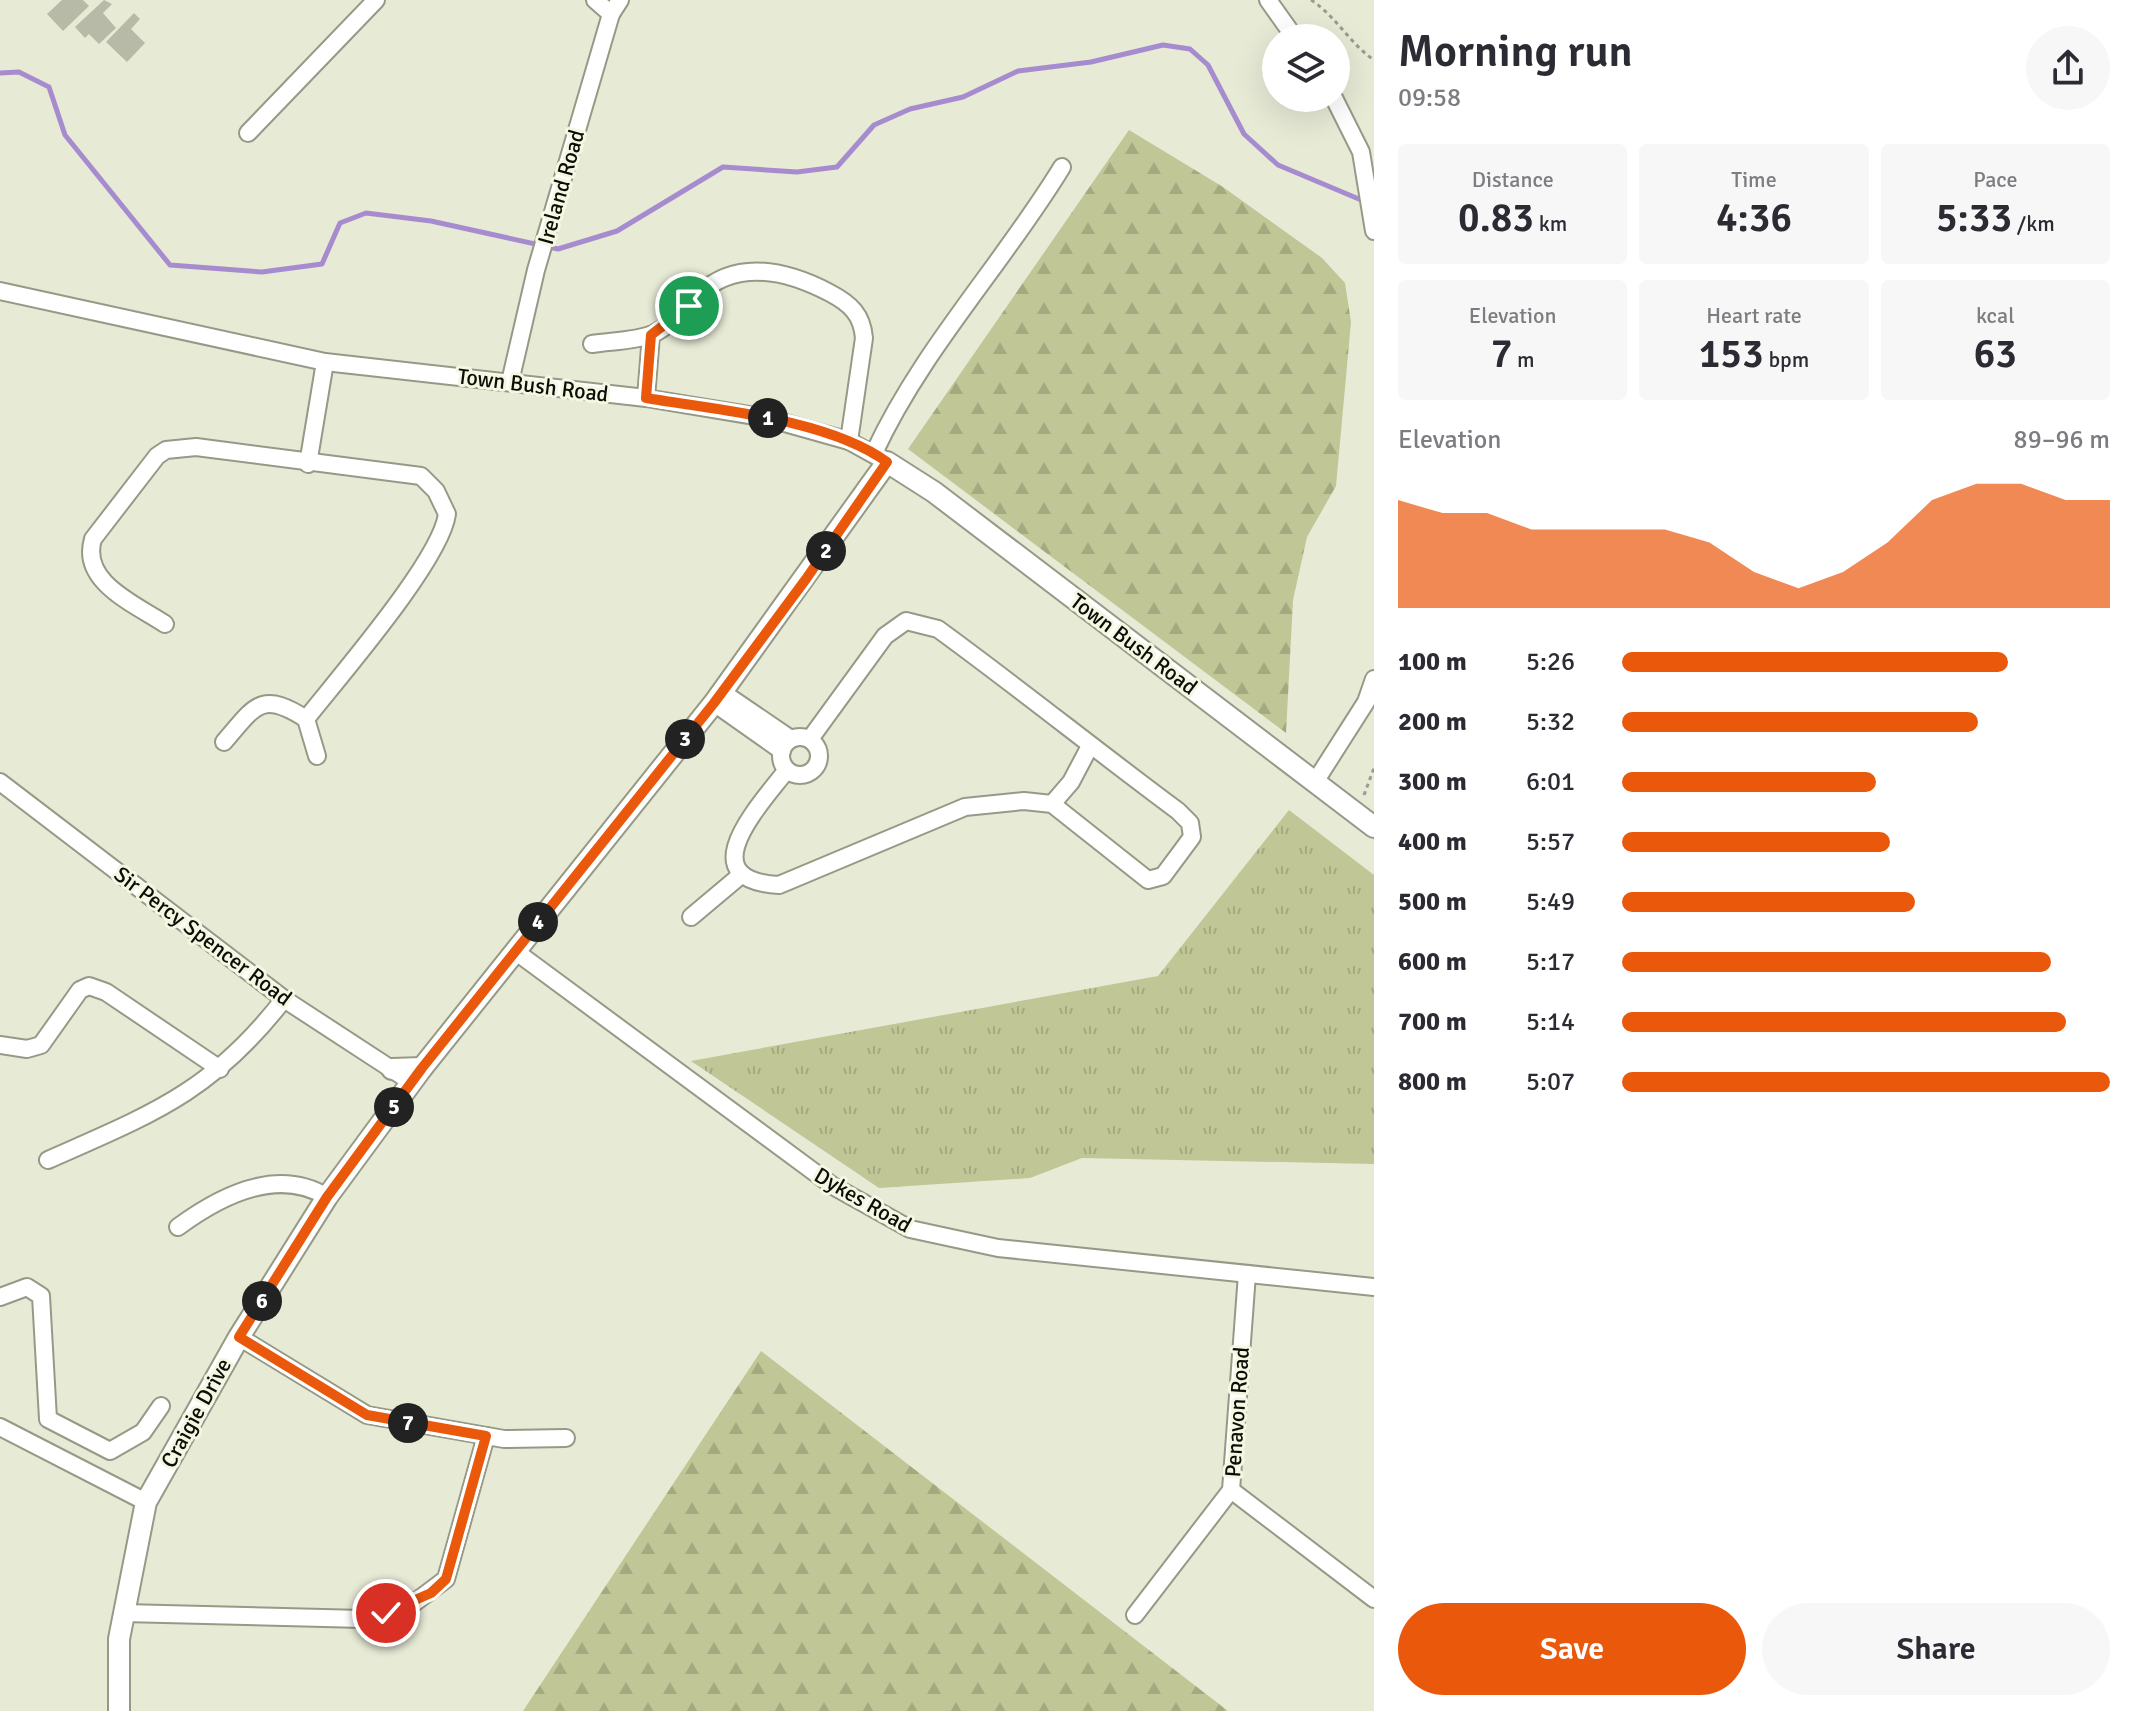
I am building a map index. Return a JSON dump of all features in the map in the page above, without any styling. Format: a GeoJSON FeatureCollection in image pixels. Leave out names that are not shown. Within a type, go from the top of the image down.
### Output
{"type":"FeatureCollection","features":[{"type":"Feature","properties":{"kind":"street"},"geometry":{"type":"LineString","coordinates":[[248,133],[376,0]]}},
{"type":"Feature","properties":{"kind":"street","name":"Ireland Road"},"geometry":{"type":"LineString","coordinates":[[510,382],[536,270],[616,7],[595,0]]}},
{"type":"Feature","properties":{"kind":"street"},"geometry":{"type":"LineString","coordinates":[[1268,0],[1285,24]]}},
{"type":"Feature","properties":{"kind":"street"},"geometry":{"type":"LineString","coordinates":[[1341,112],[1361,152],[1374,231]]}},
{"type":"Feature","properties":{"kind":"street"},"geometry":{"type":"LineString","coordinates":[[880,458],[907,388],[1025,228],[1062,167]]}},
{"type":"Feature","properties":{"kind":"street"},"geometry":{"type":"LineString","coordinates":[[592,344],[651,335],[710,287],[754,270],[789,274],[837,297],[858,313],[863,323],[864,338],[849,441]]}},
{"type":"Feature","properties":{"kind":"street","name":"Town Bush Road"},"geometry":{"type":"LineString","coordinates":[[0,291],[325,362],[646,398],[767,418],[849,441],[934,492],[1374,827]]}},
{"type":"Feature","properties":{"kind":"street"},"geometry":{"type":"LineString","coordinates":[[646,398],[651,335]]}},
{"type":"Feature","properties":{"kind":"street"},"geometry":{"type":"LineString","coordinates":[[308,464],[325,362]]}},
{"type":"Feature","properties":{"kind":"street"},"geometry":{"type":"LineString","coordinates":[[165,624],[98,578],[89,551],[93,539],[157,456],[166,450],[196,447],[308,464],[421,476],[436,491],[447,514],[440,541],[377,629],[306,719]]}},
{"type":"Feature","properties":{"kind":"street","name":"Craigie Drive"},"geometry":{"type":"LineString","coordinates":[[119,1711],[118,1669],[123,1613],[146,1502],[239,1337],[327,1197],[417,1075],[718,698],[880,458]]}},
{"type":"Feature","properties":{"kind":"street"},"geometry":{"type":"LineString","coordinates":[[718,698],[786,745],[810,739],[885,636],[906,621],[938,629],[1058,716],[1090,746],[1190,823],[1192,837],[1163,876],[1148,880],[1052,804],[996,802],[965,807],[779,885],[760,884],[741,875],[734,852],[741,832],[786,771],[786,745]]}},
{"type":"Feature","properties":{"kind":"street"},"geometry":{"type":"LineString","coordinates":[[1315,782],[1366,702],[1374,679]]}},
{"type":"Feature","properties":{"kind":"street"},"geometry":{"type":"LineString","coordinates":[[224,742],[262,702],[276,702],[306,719],[317,756]]}},
{"type":"Feature","properties":{"kind":"street"},"geometry":{"type":"LineString","coordinates":[[786,771],[804,775],[816,769],[819,751],[810,739]]}},
{"type":"Feature","properties":{"kind":"street"},"geometry":{"type":"LineString","coordinates":[[1052,804],[1071,782],[1090,746]]}},
{"type":"Feature","properties":{"kind":"street","name":"Sir Percy Spencer Road"},"geometry":{"type":"LineString","coordinates":[[0,782],[284,999],[392,1069]]}},
{"type":"Feature","properties":{"kind":"street"},"geometry":{"type":"LineString","coordinates":[[691,917],[741,875]]}},
{"type":"Feature","properties":{"kind":"street","name":"Dykes Road"},"geometry":{"type":"LineString","coordinates":[[515,951],[833,1186],[898,1224],[936,1237],[998,1248],[1374,1287]]}},
{"type":"Feature","properties":{"kind":"street"},"geometry":{"type":"LineString","coordinates":[[0,1045],[27,1049],[41,1045],[80,990],[89,986],[106,992],[220,1069]]}},
{"type":"Feature","properties":{"kind":"street"},"geometry":{"type":"LineString","coordinates":[[48,1160],[170,1106],[220,1069],[284,999]]}},
{"type":"Feature","properties":{"kind":"street"},"geometry":{"type":"LineString","coordinates":[[392,1069],[417,1075]]}},
{"type":"Feature","properties":{"kind":"street"},"geometry":{"type":"LineString","coordinates":[[178,1227],[235,1193],[297,1183],[327,1197]]}},
{"type":"Feature","properties":{"kind":"street","name":"Penavon Road"},"geometry":{"type":"LineString","coordinates":[[1135,1615],[1231,1490],[1247,1274]]}},
{"type":"Feature","properties":{"kind":"street"},"geometry":{"type":"LineString","coordinates":[[0,1297],[27,1287],[41,1296],[48,1419],[37,1445]]}},
{"type":"Feature","properties":{"kind":"street"},"geometry":{"type":"LineString","coordinates":[[239,1337],[367,1415],[486,1436],[566,1438]]}},
{"type":"Feature","properties":{"kind":"street"},"geometry":{"type":"LineString","coordinates":[[48,1419],[110,1451],[143,1432],[161,1406]]}},
{"type":"Feature","properties":{"kind":"street"},"geometry":{"type":"LineString","coordinates":[[0,1427],[146,1502]]}},
{"type":"Feature","properties":{"kind":"street"},"geometry":{"type":"LineString","coordinates":[[123,1613],[363,1619],[414,1603],[446,1579],[486,1436]]}},
{"type":"Feature","properties":{"kind":"street"},"geometry":{"type":"LineString","coordinates":[[1231,1490],[1374,1599]]}},
{"type":"Feature","properties":{"kind":"path"},"geometry":{"type":"LineString","coordinates":[[1311,0],[1336,21],[1353,46],[1374,60]]}},
{"type":"Feature","properties":{"kind":"path"},"geometry":{"type":"LineString","coordinates":[[1362,800],[1374,768]]}},
{"type":"Feature","properties":{"kind":"green space"},"geometry":{"type":"Polygon","coordinates":[[[1129,130],[1223,187],[1322,258],[1345,283],[1351,322],[1336,486],[1307,537],[1293,600],[1286,733],[908,449],[1129,130]]]}},
{"type":"Feature","properties":{"kind":"green space"},"geometry":{"type":"Polygon","coordinates":[[[1289,810],[1374,875],[1374,1164],[1082,1158],[1030,1178],[879,1188],[691,1061],[1158,976],[1289,810]]]}},
{"type":"Feature","properties":{"kind":"green space"},"geometry":{"type":"Polygon","coordinates":[[[761,1351],[1228,1711],[523,1711],[761,1351]]]}},
{"type":"Feature","properties":{"kind":"building"},"geometry":{"type":"Polygon","coordinates":[[[62,0],[83,0],[89,6],[63,31],[47,14],[62,0]]]}},
{"type":"Feature","properties":{"kind":"building"},"geometry":{"type":"Polygon","coordinates":[[[104,0],[112,4],[103,13],[116,28],[99,44],[89,34],[85,38],[75,27],[104,0]]]}},
{"type":"Feature","properties":{"kind":"building"},"geometry":{"type":"Polygon","coordinates":[[[134,13],[140,19],[131,29],[145,43],[127,62],[106,42],[134,13]]]}},
{"type":"Feature","properties":{"kind":"waterway"},"geometry":{"type":"LineString","coordinates":[[0,73],[19,72],[49,87],[65,135],[170,265],[262,272],[322,264],[340,223],[366,213],[431,221],[558,249],[617,231],[723,167],[797,172],[837,167],[874,125],[910,109],[963,97],[1018,71],[1091,62],[1163,45],[1190,49],[1208,65],[1244,134],[1278,165],[1366,202]]}},
{"type":"Feature","properties":{"kind":"route"},"geometry":{"type":"LineString","coordinates":[[386,1613],[414,1603],[446,1579],[486,1436],[367,1415],[239,1337],[327,1197],[422,1068],[714,703],[806,579],[887,462],[849,441],[767,418],[646,398],[651,335],[689,306]]}}]}
